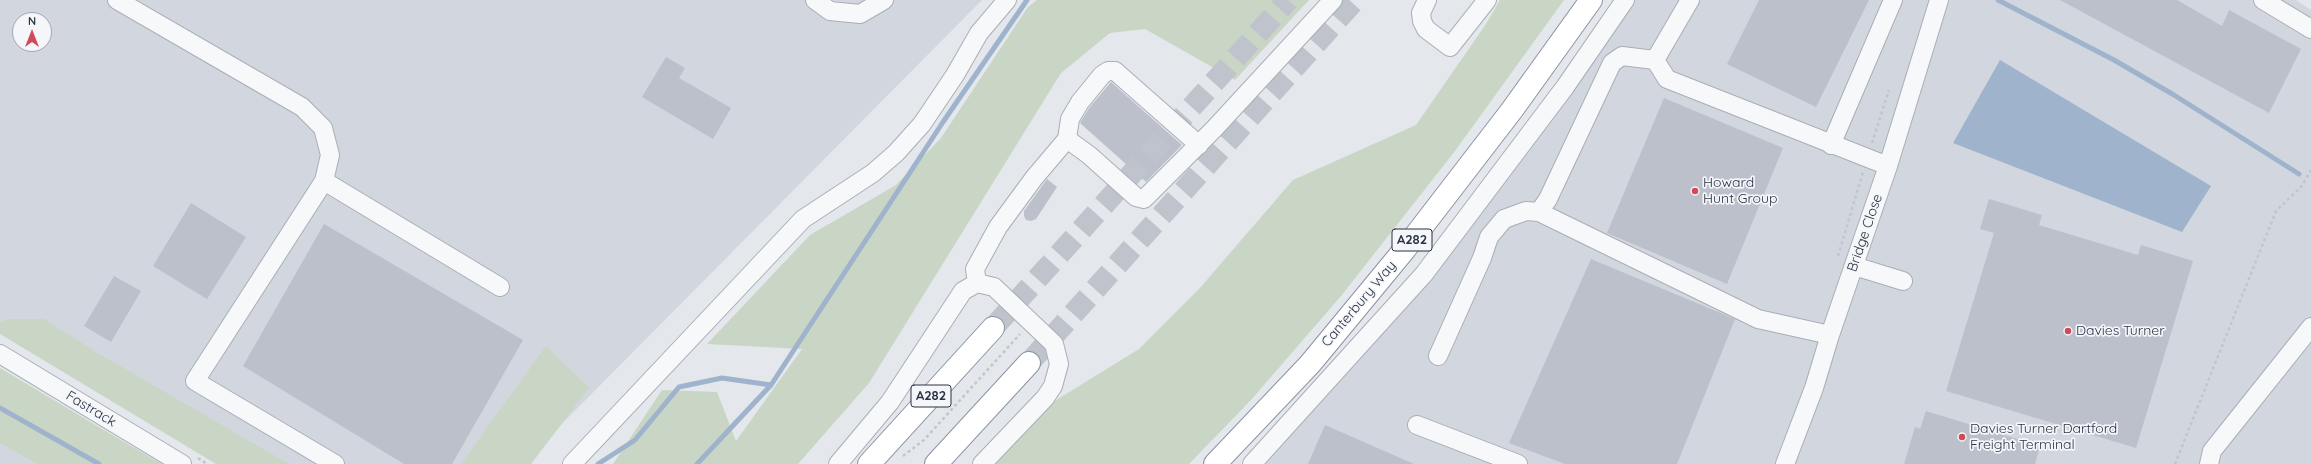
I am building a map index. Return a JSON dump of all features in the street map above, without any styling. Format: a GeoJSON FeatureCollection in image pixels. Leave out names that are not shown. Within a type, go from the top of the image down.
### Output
{"type":"FeatureCollection","features":[{"type":"Feature","properties":{"kind":"highway","name":"Canterbury Way"},"geometry":{"type":"LineString","coordinates":[[1215,464],[1310,364],[1405,249],[1512,110],[1591,0]]}},
{"type":"Feature","properties":{"kind":"highway","name":"A282"},"geometry":{"type":"LineString","coordinates":[[869,464],[993,328]]}},
{"type":"Feature","properties":{"kind":"highway"},"geometry":{"type":"LineString","coordinates":[[936,464],[1029,363]]}},
{"type":"Feature","properties":{"kind":"street"},"geometry":{"type":"LineString","coordinates":[[117,0],[302,107],[323,128],[330,155],[324,181],[194,382],[335,464]]}},
{"type":"Feature","properties":{"kind":"street"},"geometry":{"type":"LineString","coordinates":[[814,0],[830,11],[860,14],[884,0]]}},
{"type":"Feature","properties":{"kind":"street"},"geometry":{"type":"LineString","coordinates":[[572,464],[803,218],[873,173],[896,153],[922,124],[955,75],[979,33],[1007,0]]}},
{"type":"Feature","properties":{"kind":"street"},"geometry":{"type":"LineString","coordinates":[[1067,139],[1088,155],[1136,197],[1144,199],[1199,146],[1333,0]]}},
{"type":"Feature","properties":{"kind":"street"},"geometry":{"type":"LineString","coordinates":[[1427,0],[1421,13],[1422,21],[1426,28],[1450,47],[1487,0]]}},
{"type":"Feature","properties":{"kind":"street"},"geometry":{"type":"LineString","coordinates":[[1252,464],[1424,274],[1565,87],[1625,0]]}},
{"type":"Feature","properties":{"kind":"street"},"geometry":{"type":"LineString","coordinates":[[1655,60],[1690,0]]}},
{"type":"Feature","properties":{"kind":"street"},"geometry":{"type":"LineString","coordinates":[[1831,145],[1893,0]]}},
{"type":"Feature","properties":{"kind":"street","name":"Bridge Close"},"geometry":{"type":"LineString","coordinates":[[1785,464],[1814,388],[1830,335],[1888,166],[1939,0]]}},
{"type":"Feature","properties":{"kind":"street"},"geometry":{"type":"LineString","coordinates":[[2264,0],[2311,29]]}},
{"type":"Feature","properties":{"kind":"street"},"geometry":{"type":"LineString","coordinates":[[1539,212],[1548,199],[1612,63],[1622,56],[1655,60]]}},
{"type":"Feature","properties":{"kind":"street"},"geometry":{"type":"LineString","coordinates":[[1655,60],[1667,79],[1831,145],[1888,166]]}},
{"type":"Feature","properties":{"kind":"street"},"geometry":{"type":"LineString","coordinates":[[976,283],[975,269],[998,227],[1034,178],[1067,139],[1070,119],[1080,102],[1102,75],[1108,71],[1115,71],[1199,146]]}},
{"type":"Feature","properties":{"kind":"street"},"geometry":{"type":"LineString","coordinates":[[324,181],[500,287]]}},
{"type":"Feature","properties":{"kind":"street"},"geometry":{"type":"LineString","coordinates":[[1438,356],[1482,258],[1489,237],[1504,219],[1513,214],[1526,210],[1539,212],[1758,319],[1830,335]]}},
{"type":"Feature","properties":{"kind":"street"},"geometry":{"type":"LineString","coordinates":[[1854,266],[1903,281]]}},
{"type":"Feature","properties":{"kind":"street"},"geometry":{"type":"LineString","coordinates":[[838,464],[890,402],[963,291],[976,283],[994,287],[1054,344],[1059,364],[1058,374],[1053,386],[1045,398],[982,464]]}},
{"type":"Feature","properties":{"kind":"street"},"geometry":{"type":"LineString","coordinates":[[2209,464],[2212,450],[2311,327]]}},
{"type":"Feature","properties":{"kind":"street","name":"Fastrack"},"geometry":{"type":"LineString","coordinates":[[0,354],[182,464]]}},
{"type":"Feature","properties":{"kind":"street"},"geometry":{"type":"LineString","coordinates":[[1417,425],[1518,464]]}},
{"type":"Feature","properties":{"kind":"path"},"geometry":{"type":"LineString","coordinates":[[2175,464],[2276,210],[2301,187],[2311,170]]}},
{"type":"Feature","properties":{"kind":"path"},"geometry":{"type":"LineString","coordinates":[[900,459],[924,440],[1031,322]]}},
{"type":"Feature","properties":{"kind":"shaded area"},"geometry":{"type":"Polygon","coordinates":[[[0,0],[982,0],[522,464],[269,464],[96,352],[14,334],[0,325],[0,0]]]}},
{"type":"Feature","properties":{"kind":"shaded area"},"geometry":{"type":"Polygon","coordinates":[[[1630,0],[2296,0],[2311,10],[2311,464],[1262,464],[1354,366],[1445,256],[1630,0]]]}},
{"type":"Feature","properties":{"kind":"shaded area"},"geometry":{"type":"Polygon","coordinates":[[[0,443],[36,464],[0,464],[0,443]]]}},
{"type":"Feature","properties":{"kind":"green space"},"geometry":{"type":"Polygon","coordinates":[[[1037,0],[1309,0],[1235,80],[1145,29],[1110,33],[1061,73],[869,383],[798,464],[613,464],[662,390],[717,392],[736,441],[802,349],[707,344],[810,235],[896,185],[941,138],[1028,7],[1037,0]]]}},
{"type":"Feature","properties":{"kind":"green space"},"geometry":{"type":"Polygon","coordinates":[[[1500,0],[1564,0],[1455,151],[1341,296],[1251,400],[1189,464],[983,464],[1024,420],[1139,349],[1199,289],[1293,180],[1416,125],[1486,24],[1500,0]]]}},
{"type":"Feature","properties":{"kind":"green space"},"geometry":{"type":"Polygon","coordinates":[[[9,319],[44,319],[96,352],[289,464],[216,464],[0,334],[0,322],[9,319]]]}},
{"type":"Feature","properties":{"kind":"green space"},"geometry":{"type":"Polygon","coordinates":[[[546,346],[589,388],[531,464],[461,464],[546,346]]]}},
{"type":"Feature","properties":{"kind":"green space"},"geometry":{"type":"Polygon","coordinates":[[[0,368],[162,464],[36,464],[0,443],[0,368]]]}},
{"type":"Feature","properties":{"kind":"water"},"geometry":{"type":"Polygon","coordinates":[[[2000,60],[2211,186],[2182,232],[1953,143],[2000,60]]]}},
{"type":"Feature","properties":{"kind":"building"},"geometry":{"type":"Polygon","coordinates":[[[1759,0],[1869,0],[1816,107],[1727,64],[1759,0]]]}},
{"type":"Feature","properties":{"kind":"building"},"geometry":{"type":"Polygon","coordinates":[[[2060,0],[2177,0],[2222,26],[2229,10],[2301,49],[2269,113],[2060,0]]]}},
{"type":"Feature","properties":{"kind":"building"},"geometry":{"type":"Polygon","coordinates":[[[666,57],[685,68],[679,78],[731,108],[713,139],[642,97],[666,57]]]}},
{"type":"Feature","properties":{"kind":"building"},"geometry":{"type":"Polygon","coordinates":[[[1111,82],[1182,145],[1146,182],[1080,123],[1089,108],[1111,82]]]}},
{"type":"Feature","properties":{"kind":"building","name":"Howard Hunt Group"},"geometry":{"type":"Polygon","coordinates":[[[1664,98],[1783,148],[1727,284],[1607,233],[1664,98]]]}},
{"type":"Feature","properties":{"kind":"building"},"geometry":{"type":"Polygon","coordinates":[[[1047,179],[1057,187],[1036,219],[1031,221],[1026,220],[1024,211],[1047,179]]]}},
{"type":"Feature","properties":{"kind":"building","name":"Davies Turner"},"geometry":{"type":"Polygon","coordinates":[[[1989,199],[2042,215],[2039,225],[2138,255],[2141,245],[2193,261],[2136,448],[1946,391],[1994,233],[1980,229],[1989,199]]]}},
{"type":"Feature","properties":{"kind":"building"},"geometry":{"type":"Polygon","coordinates":[[[191,203],[246,237],[207,299],[153,266],[191,203]]]}},
{"type":"Feature","properties":{"kind":"building"},"geometry":{"type":"Polygon","coordinates":[[[324,224],[523,340],[452,464],[404,464],[243,366],[324,224]]]}},
{"type":"Feature","properties":{"kind":"building"},"geometry":{"type":"Polygon","coordinates":[[[1591,259],[1735,319],[1677,464],[1565,464],[1509,443],[1591,259]]]}},
{"type":"Feature","properties":{"kind":"building"},"geometry":{"type":"Polygon","coordinates":[[[114,276],[141,291],[111,342],[84,326],[114,276]]]}},
{"type":"Feature","properties":{"kind":"building","name":"Davies Turner Dartford Freight Terminal"},"geometry":{"type":"Polygon","coordinates":[[[1926,411],[2040,446],[2035,464],[1904,464],[1915,427],[1920,429],[1926,411]]]}},
{"type":"Feature","properties":{"kind":"building"},"geometry":{"type":"Polygon","coordinates":[[[1325,425],[1414,464],[1308,464],[1325,425]]]}},
{"type":"Feature","properties":{"kind":"waterway"},"geometry":{"type":"LineString","coordinates":[[697,464],[771,385],[943,122],[1027,0]]}},
{"type":"Feature","properties":{"kind":"waterway"},"geometry":{"type":"LineString","coordinates":[[1998,0],[2114,60],[2174,95],[2299,174]]}},
{"type":"Feature","properties":{"kind":"waterway"},"geometry":{"type":"LineString","coordinates":[[598,464],[635,440],[679,387],[722,378],[771,385]]}},
{"type":"Feature","properties":{"kind":"waterway"},"geometry":{"type":"LineString","coordinates":[[0,408],[99,464]]}},
{"type":"Feature","properties":{"kind":"tunnel"},"geometry":{"type":"LineString","coordinates":[[993,328],[1288,0]]}},
{"type":"Feature","properties":{"kind":"tunnel"},"geometry":{"type":"LineString","coordinates":[[1029,363],[1355,0]]}},
{"type":"Feature","properties":{"kind":"place","name":"Howard Hunt Group"},"geometry":{"type":"Point","coordinates":[1695,191]}},
{"type":"Feature","properties":{"kind":"place","name":"Davies Turner"},"geometry":{"type":"Point","coordinates":[2068,331]}},
{"type":"Feature","properties":{"kind":"place","name":"Davies Turner Dartford Freight Terminal"},"geometry":{"type":"Point","coordinates":[1962,437]}}]}
